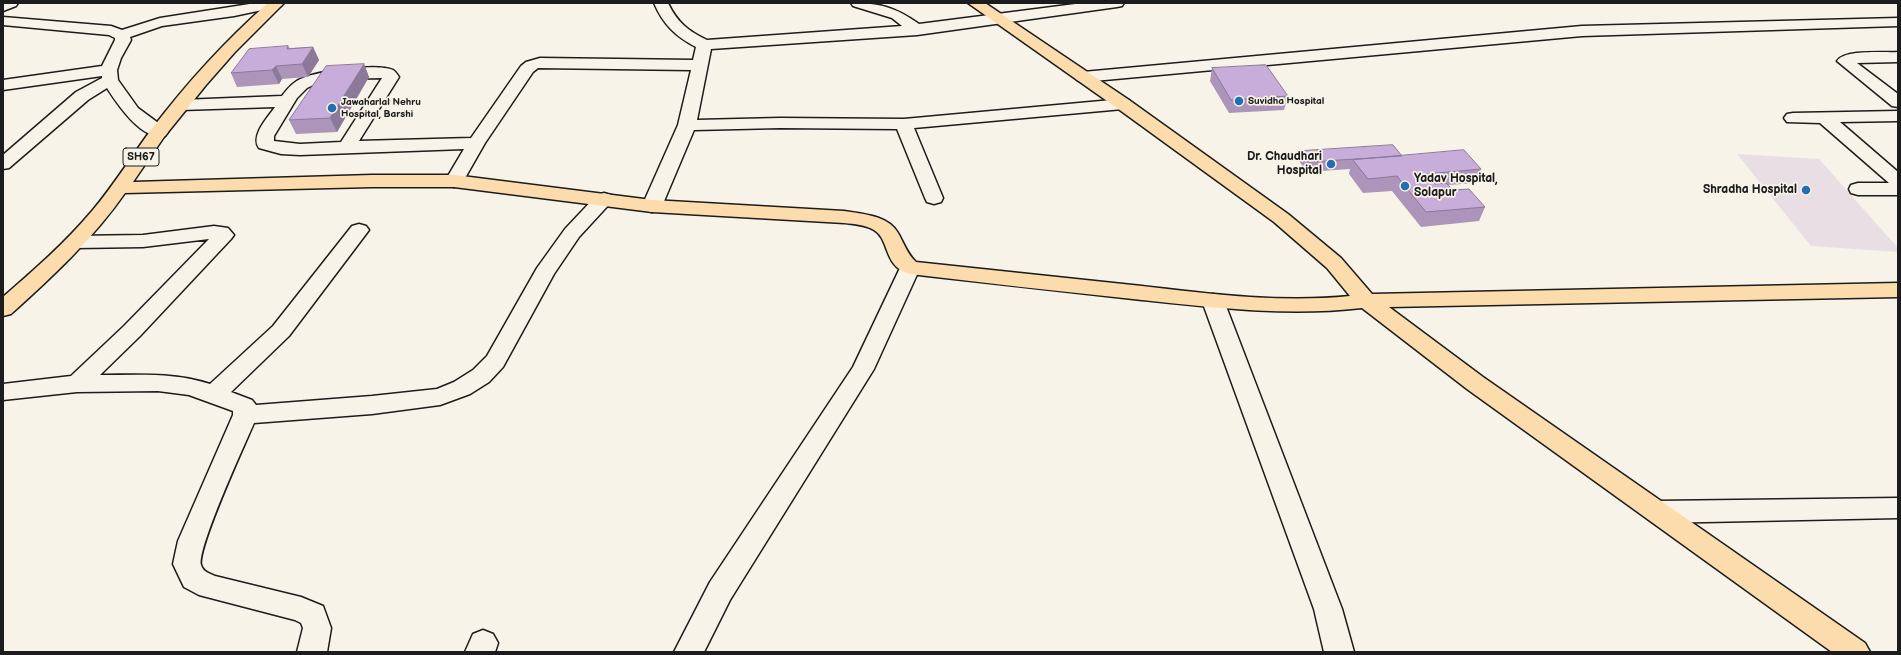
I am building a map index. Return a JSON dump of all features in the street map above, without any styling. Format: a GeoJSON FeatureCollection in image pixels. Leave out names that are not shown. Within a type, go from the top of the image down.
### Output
{"type":"FeatureCollection","features":[{"type":"Feature","properties":{"kind":"main road","name":"SH67"},"geometry":{"type":"LineString","coordinates":[[3,309],[75,242],[120,188],[158,132],[244,33],[276,3]]}},
{"type":"Feature","properties":{"kind":"main road"},"geometry":{"type":"LineString","coordinates":[[976,3],[1123,104],[1281,218],[1334,263],[1366,301],[1475,383],[1854,652]]}},
{"type":"Feature","properties":{"kind":"main road"},"geometry":{"type":"LineString","coordinates":[[120,188],[372,181],[454,181],[652,206],[844,217],[866,220],[882,226],[888,232],[901,260],[910,268],[1212,301],[1288,305],[1328,305],[1366,301],[1898,290]]}},
{"type":"Feature","properties":{"kind":"street"},"geometry":{"type":"LineString","coordinates":[[3,7],[11,3]]}},
{"type":"Feature","properties":{"kind":"street"},"geometry":{"type":"LineString","coordinates":[[160,22],[182,3]]}},
{"type":"Feature","properties":{"kind":"street"},"geometry":{"type":"LineString","coordinates":[[3,21],[111,31],[122,35],[160,22],[228,13],[276,3]]}},
{"type":"Feature","properties":{"kind":"street"},"geometry":{"type":"LineString","coordinates":[[661,3],[672,26],[679,32],[704,45],[917,30],[997,17],[1043,7],[1117,3]]}},
{"type":"Feature","properties":{"kind":"street"},"geometry":{"type":"LineString","coordinates":[[858,3],[897,15],[917,30]]}},
{"type":"Feature","properties":{"kind":"street"},"geometry":{"type":"LineString","coordinates":[[1084,77],[1582,31],[1898,22]]}},
{"type":"Feature","properties":{"kind":"street"},"geometry":{"type":"LineString","coordinates":[[122,35],[123,40],[113,58],[110,75],[132,112],[158,132]]}},
{"type":"Feature","properties":{"kind":"street"},"geometry":{"type":"LineString","coordinates":[[652,206],[687,125],[704,45]]}},
{"type":"Feature","properties":{"kind":"street"},"geometry":{"type":"LineString","coordinates":[[1898,57],[1852,58],[1845,61],[1898,102]]}},
{"type":"Feature","properties":{"kind":"street"},"geometry":{"type":"LineString","coordinates":[[454,181],[476,143],[527,69],[532,65],[546,63],[700,66]]}},
{"type":"Feature","properties":{"kind":"street"},"geometry":{"type":"LineString","coordinates":[[346,147],[391,78],[388,74],[380,73],[321,77],[310,80],[301,86],[265,136],[265,144],[273,148],[346,147],[476,143]]}},
{"type":"Feature","properties":{"kind":"street"},"geometry":{"type":"LineString","coordinates":[[3,84],[110,75]]}},
{"type":"Feature","properties":{"kind":"street"},"geometry":{"type":"LineString","coordinates":[[3,164],[82,96],[110,75]]}},
{"type":"Feature","properties":{"kind":"street"},"geometry":{"type":"LineString","coordinates":[[181,105],[289,101]]}},
{"type":"Feature","properties":{"kind":"street"},"geometry":{"type":"LineString","coordinates":[[687,125],[780,123],[904,124],[1123,104]]}},
{"type":"Feature","properties":{"kind":"street"},"geometry":{"type":"LineString","coordinates":[[1793,118],[1898,116]]}},
{"type":"Feature","properties":{"kind":"street"},"geometry":{"type":"LineString","coordinates":[[1825,118],[1898,182]]}},
{"type":"Feature","properties":{"kind":"street"},"geometry":{"type":"LineString","coordinates":[[904,124],[934,198]]}},
{"type":"Feature","properties":{"kind":"street"},"geometry":{"type":"LineString","coordinates":[[1858,189],[1898,189]]}},
{"type":"Feature","properties":{"kind":"street"},"geometry":{"type":"LineString","coordinates":[[245,414],[372,405],[440,397],[462,388],[482,376],[495,361],[544,273],[572,233],[604,199]]}},
{"type":"Feature","properties":{"kind":"street"},"geometry":{"type":"LineString","coordinates":[[213,395],[281,331],[359,230]]}},
{"type":"Feature","properties":{"kind":"street"},"geometry":{"type":"LineString","coordinates":[[75,242],[143,241],[214,232],[222,232],[224,235],[132,331],[76,384]]}},
{"type":"Feature","properties":{"kind":"street"},"geometry":{"type":"LineString","coordinates":[[688,652],[720,591],[863,369],[910,268]]}},
{"type":"Feature","properties":{"kind":"street"},"geometry":{"type":"LineString","coordinates":[[1212,301],[1328,609],[1339,652]]}},
{"type":"Feature","properties":{"kind":"street"},"geometry":{"type":"LineString","coordinates":[[3,392],[76,384],[158,383],[192,387],[244,406],[245,414],[191,541],[187,564],[194,579],[209,587],[300,609],[313,615],[317,628],[312,652]]}},
{"type":"Feature","properties":{"kind":"street"},"geometry":{"type":"LineString","coordinates":[[1657,512],[1898,508]]}},
{"type":"Feature","properties":{"kind":"shaded area","name":"Shradha Hospital"},"geometry":{"type":"Polygon","coordinates":[[[1737,154],[1819,159],[1898,248],[1898,252],[1811,246],[1737,154]]]}},
{"type":"Feature","properties":{"kind":"building"},"geometry":{"type":"Polygon","coordinates":[[[288,46],[287,49],[313,47],[302,64],[276,66],[272,70],[231,73],[249,49],[288,46]]]}},
{"type":"Feature","properties":{"kind":"building"},"geometry":{"type":"Polygon","coordinates":[[[364,64],[330,118],[289,120],[326,66],[364,64]]]}},
{"type":"Feature","properties":{"kind":"building"},"geometry":{"type":"Polygon","coordinates":[[[1266,65],[1288,96],[1231,100],[1212,68],[1266,65]]]}},
{"type":"Feature","properties":{"kind":"building"},"geometry":{"type":"Polygon","coordinates":[[[1393,145],[1402,156],[1309,162],[1302,151],[1393,145]]]}},
{"type":"Feature","properties":{"kind":"building"},"geometry":{"type":"Polygon","coordinates":[[[1464,150],[1481,169],[1426,174],[1435,184],[1446,183],[1453,190],[1469,189],[1485,207],[1426,212],[1397,176],[1368,179],[1353,160],[1464,150]]]}},
{"type":"Feature","properties":{"kind":"place","name":"Suvidha Hospital"},"geometry":{"type":"Point","coordinates":[1239,101]}},
{"type":"Feature","properties":{"kind":"place","name":"Jawaharlal Nehru Hospital, Barshi"},"geometry":{"type":"Point","coordinates":[332,108]}},
{"type":"Feature","properties":{"kind":"place","name":"Dr. Chaudhari Hospital"},"geometry":{"type":"Point","coordinates":[1331,164]}},
{"type":"Feature","properties":{"kind":"place","name":"Yadav Hospital, Solapur"},"geometry":{"type":"Point","coordinates":[1405,186]}},
{"type":"Feature","properties":{"kind":"place","name":"Shradha Hospital"},"geometry":{"type":"Point","coordinates":[1806,190]}}]}
